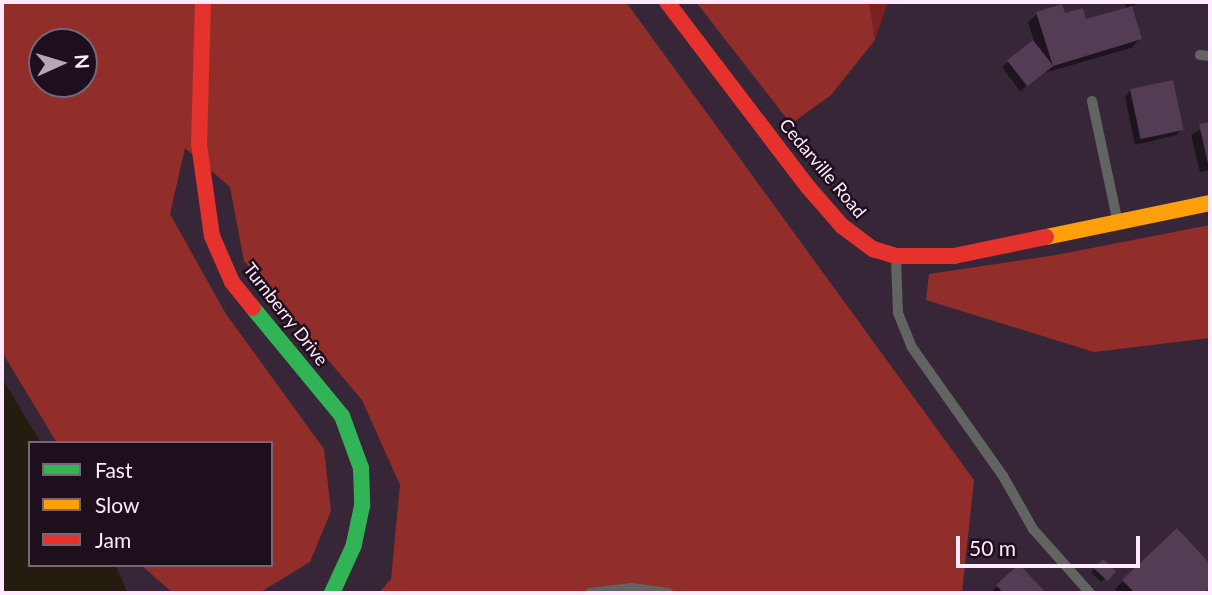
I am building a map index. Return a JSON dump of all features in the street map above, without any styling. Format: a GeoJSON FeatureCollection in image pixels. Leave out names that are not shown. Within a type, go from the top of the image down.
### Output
{"type":"FeatureCollection","features":[{"type":"Feature","properties":{"kind":"main road","name":"Turnberry Drive"},"geometry":{"type":"LineString","coordinates":[[203,2],[199,144],[212,236],[232,282],[342,416],[361,468],[362,506],[354,545],[332,593]]}},
{"type":"Feature","properties":{"kind":"main road","name":"Cedarville Road"},"geometry":{"type":"LineString","coordinates":[[667,2],[842,226],[873,249],[896,256],[954,256],[1210,203]]}},
{"type":"Feature","properties":{"kind":"lane"},"geometry":{"type":"LineString","coordinates":[[1092,101],[1117,222]]}},
{"type":"Feature","properties":{"kind":"lane"},"geometry":{"type":"LineString","coordinates":[[896,256],[898,313],[911,346],[1003,476],[1033,529],[1090,593]]}},
{"type":"Feature","properties":{"kind":"lane"},"geometry":{"type":"LineString","coordinates":[[590,593],[632,588],[668,593]]}},
{"type":"Feature","properties":{"kind":"shaded area"},"geometry":{"type":"Polygon","coordinates":[[[2,2],[626,2],[974,480],[962,593],[379,593],[391,579],[400,485],[362,400],[244,261],[230,187],[185,148],[170,214],[226,314],[324,449],[331,511],[310,562],[259,593],[173,593],[143,567],[273,567],[273,441],[56,441],[2,352],[2,2]]]}},
{"type":"Feature","properties":{"kind":"shaded area"},"geometry":{"type":"Polygon","coordinates":[[[696,2],[869,2],[875,40],[831,95],[791,124],[696,2]]]}},
{"type":"Feature","properties":{"kind":"shaded area"},"geometry":{"type":"Polygon","coordinates":[[[869,2],[888,2],[875,40],[869,2]]]}},
{"type":"Feature","properties":{"kind":"shaded area"},"geometry":{"type":"Polygon","coordinates":[[[1210,225],[1210,338],[1094,352],[926,300],[929,274],[1056,255],[1210,225]]]}},
{"type":"Feature","properties":{"kind":"shaded area"},"geometry":{"type":"Polygon","coordinates":[[[2,378],[40,441],[28,441],[28,567],[116,567],[128,593],[2,593],[2,378]]]}},
{"type":"Feature","properties":{"kind":"building"},"geometry":{"type":"Polygon","coordinates":[[[1062,4],[1065,13],[1083,8],[1086,19],[1132,6],[1142,39],[1053,66],[1036,12],[1062,4]]]}},
{"type":"Feature","properties":{"kind":"building"},"geometry":{"type":"Polygon","coordinates":[[[1033,40],[1053,66],[1027,86],[1007,60],[1033,40]]]}},
{"type":"Feature","properties":{"kind":"building"},"geometry":{"type":"Polygon","coordinates":[[[1173,80],[1184,130],[1141,139],[1130,89],[1173,80]]]}},
{"type":"Feature","properties":{"kind":"building"},"geometry":{"type":"Polygon","coordinates":[[[1210,122],[1210,168],[1209,168],[1199,124],[1210,122]]]}},
{"type":"Feature","properties":{"kind":"building"},"geometry":{"type":"Polygon","coordinates":[[[1177,528],[1210,564],[1210,587],[1204,593],[1135,593],[1122,580],[1177,528]]]}},
{"type":"Feature","properties":{"kind":"building"},"geometry":{"type":"Polygon","coordinates":[[[1103,559],[1116,571],[1107,581],[1094,569],[1103,559]]]}},
{"type":"Feature","properties":{"kind":"building"},"geometry":{"type":"Polygon","coordinates":[[[1019,564],[1046,593],[1003,593],[996,585],[1019,564]]]}},
{"type":"Feature","properties":{"kind":"traffic: fast"},"geometry":{"type":"LineString","coordinates":[[253,308],[342,416],[361,468],[362,506],[354,545],[332,593]]}},
{"type":"Feature","properties":{"kind":"traffic: slow"},"geometry":{"type":"LineString","coordinates":[[1046,237],[1210,203]]}},
{"type":"Feature","properties":{"kind":"traffic: jam"},"geometry":{"type":"LineString","coordinates":[[203,2],[199,144],[212,236],[232,282],[253,308]]}},
{"type":"Feature","properties":{"kind":"traffic: jam"},"geometry":{"type":"LineString","coordinates":[[667,2],[808,187],[842,226],[873,249],[896,256],[954,256],[1046,237]]}}]}
